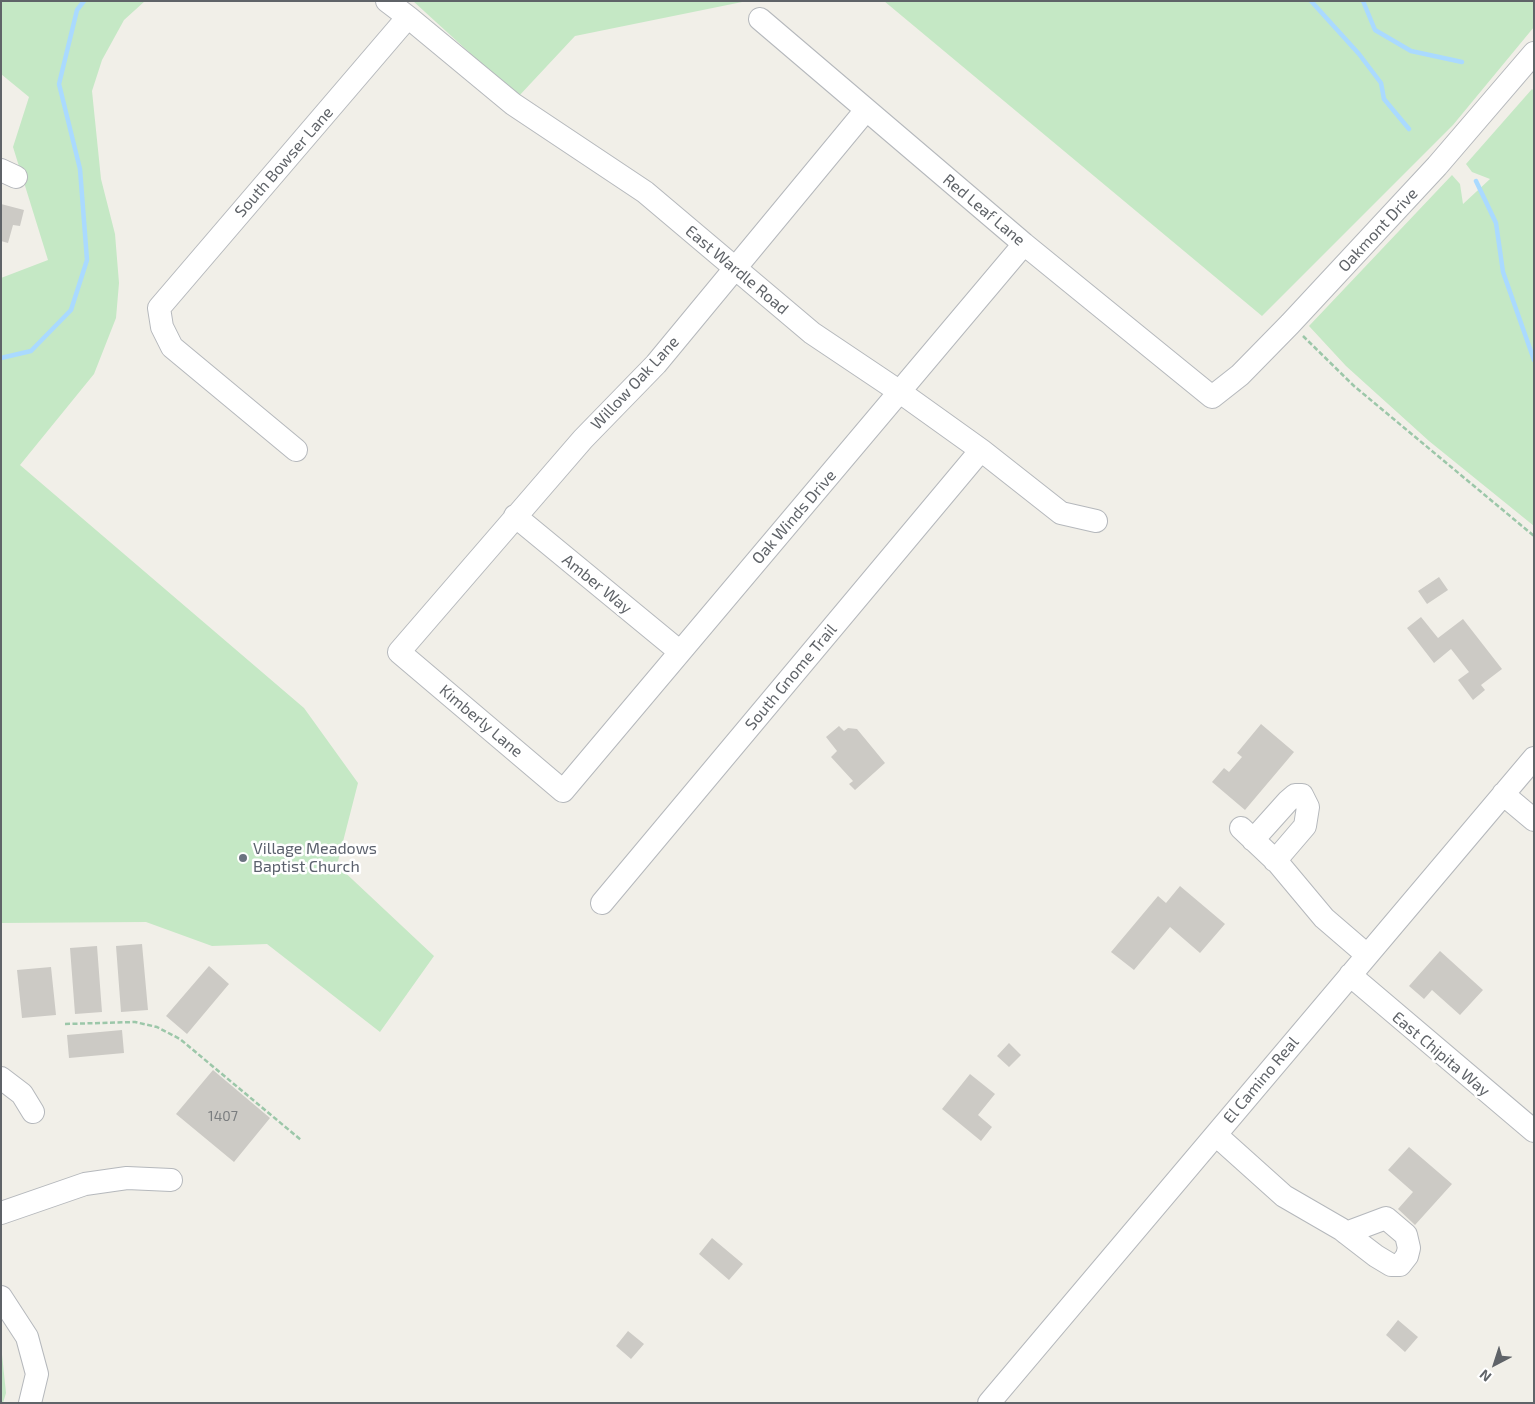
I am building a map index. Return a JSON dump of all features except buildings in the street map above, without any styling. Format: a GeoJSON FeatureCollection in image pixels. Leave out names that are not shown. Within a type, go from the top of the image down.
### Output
{"type":"FeatureCollection","features":[{"type":"Feature","properties":{"kind":"street","name":"East Wardle Road"},"geometry":{"type":"LineString","coordinates":[[387,1],[513,104],[645,192],[812,333],[900,392],[981,450],[1061,513],[1096,521]]}},
{"type":"Feature","properties":{"kind":"street","name":"South Bowser Lane"},"geometry":{"type":"LineString","coordinates":[[296,450],[172,347],[162,327],[159,308],[408,17]]}},
{"type":"Feature","properties":{"kind":"street","name":"Red Leaf Lane"},"geometry":{"type":"LineString","coordinates":[[760,19],[1024,244],[1212,397]]}},
{"type":"Feature","properties":{"kind":"street","name":"Oakmont Drive"},"geometry":{"type":"LineString","coordinates":[[1212,397],[1240,375],[1290,324],[1437,166],[1534,54]]}},
{"type":"Feature","properties":{"kind":"street","name":"Willow Oak Lane"},"geometry":{"type":"LineString","coordinates":[[399,652],[514,516],[583,439],[656,364],[866,110]]}},
{"type":"Feature","properties":{"kind":"street","name":"Oak Winds Drive"},"geometry":{"type":"LineString","coordinates":[[563,790],[1024,244]]}},
{"type":"Feature","properties":{"kind":"street","name":"South Gnome Trail"},"geometry":{"type":"LineString","coordinates":[[602,903],[981,450]]}},
{"type":"Feature","properties":{"kind":"street","name":"Amber Way"},"geometry":{"type":"LineString","coordinates":[[514,516],[680,651]]}},
{"type":"Feature","properties":{"kind":"street","name":"Kimberly Lane"},"geometry":{"type":"LineString","coordinates":[[399,652],[563,790]]}},
{"type":"Feature","properties":{"kind":"street","name":"El Camino Real"},"geometry":{"type":"LineString","coordinates":[[988,1403],[1534,758]]}},
{"type":"Feature","properties":{"kind":"street"},"geometry":{"type":"LineString","coordinates":[[1503,794],[1534,820]]}},
{"type":"Feature","properties":{"kind":"street"},"geometry":{"type":"LineString","coordinates":[[1275,860],[1305,826],[1308,807],[1302,795],[1295,795],[1247,834],[1275,860],[1324,918],[1367,955]]}},
{"type":"Feature","properties":{"kind":"street","name":"East Chipita Way"},"geometry":{"type":"LineString","coordinates":[[1350,976],[1534,1131]]}},
{"type":"Feature","properties":{"kind":"street"},"geometry":{"type":"LineString","coordinates":[[1,1078],[22,1094],[33,1112]]}},
{"type":"Feature","properties":{"kind":"street"},"geometry":{"type":"LineString","coordinates":[[1216,1135],[1284,1196],[1346,1233]]}},
{"type":"Feature","properties":{"kind":"street"},"geometry":{"type":"LineString","coordinates":[[1,1212],[85,1184],[127,1178],[171,1180]]}},
{"type":"Feature","properties":{"kind":"street"},"geometry":{"type":"LineString","coordinates":[[1,1297],[27,1337],[37,1374],[30,1403]]}},
{"type":"Feature","properties":{"kind":"path"},"geometry":{"type":"LineString","coordinates":[[1290,324],[1354,386],[1534,536]]}},
{"type":"Feature","properties":{"kind":"path"},"geometry":{"type":"LineString","coordinates":[[65,1024],[134,1022],[164,1031],[180,1039],[301,1140]]}},
{"type":"Feature","properties":{"kind":"green space"},"geometry":{"type":"Polygon","coordinates":[[[1,1],[145,1],[124,20],[102,60],[92,91],[101,179],[115,234],[119,283],[116,318],[94,374],[20,465],[304,708],[358,783],[337,865],[434,956],[380,1032],[267,944],[212,946],[146,922],[1,923],[1,278],[48,260],[13,147],[29,97],[1,74],[1,1]]]}},
{"type":"Feature","properties":{"kind":"green space"},"geometry":{"type":"Polygon","coordinates":[[[413,1],[747,1],[575,36],[518,97],[413,1]]]}},
{"type":"Feature","properties":{"kind":"green space"},"geometry":{"type":"Polygon","coordinates":[[[884,1],[1534,1],[1534,27],[1453,125],[1262,316],[884,1]]]}},
{"type":"Feature","properties":{"kind":"green space"},"geometry":{"type":"Polygon","coordinates":[[[1532,89],[1534,91],[1534,526],[1429,441],[1346,366],[1309,326],[1452,175],[1460,184],[1463,204],[1490,179],[1472,172],[1466,164],[1532,89]]]}},
{"type":"Feature","properties":{"kind":"green space"},"geometry":{"type":"Polygon","coordinates":[[[1,1345],[6,1393],[3,1403],[1,1403],[1,1345]]]}},
{"type":"Feature","properties":{"kind":"waterway"},"geometry":{"type":"LineString","coordinates":[[1,358],[31,351],[71,310],[87,260],[80,169],[59,84],[77,10],[84,1]]}},
{"type":"Feature","properties":{"kind":"waterway"},"geometry":{"type":"LineString","coordinates":[[1311,1],[1359,54],[1381,83],[1384,99],[1409,129]]}},
{"type":"Feature","properties":{"kind":"waterway"},"geometry":{"type":"LineString","coordinates":[[1363,1],[1375,30],[1411,51],[1462,62]]}},
{"type":"Feature","properties":{"kind":"waterway"},"geometry":{"type":"LineString","coordinates":[[1476,181],[1496,223],[1503,272],[1534,360]]}},
{"type":"Feature","properties":{"kind":"place","name":"Village Meadows Baptist Church"},"geometry":{"type":"Point","coordinates":[243,858]}}]}
